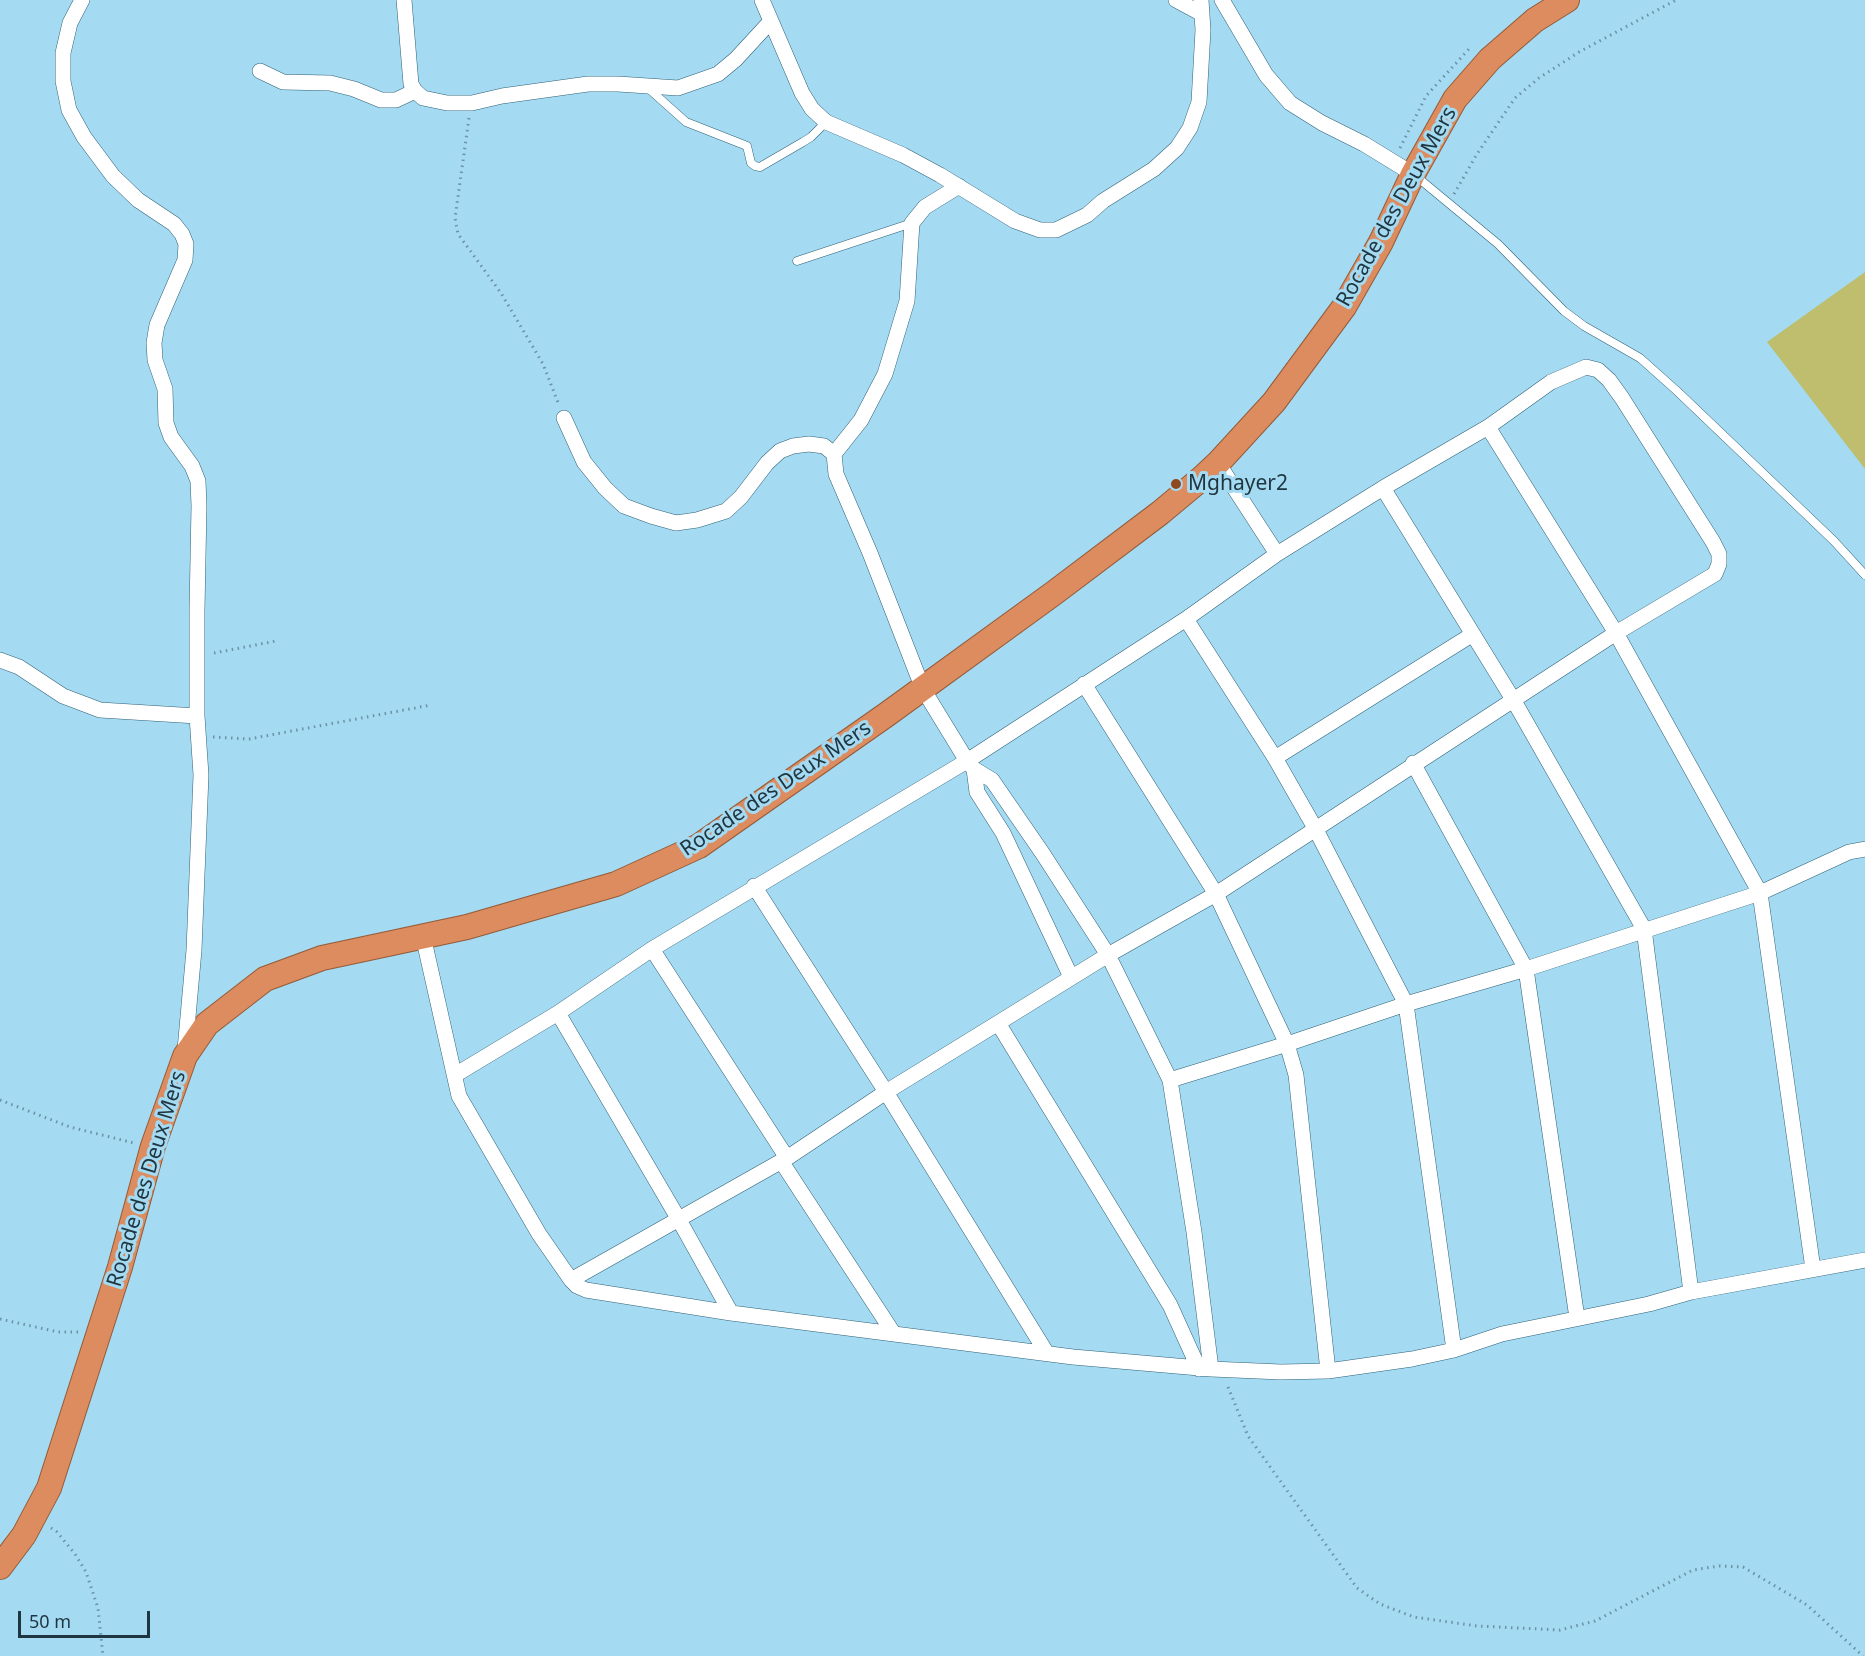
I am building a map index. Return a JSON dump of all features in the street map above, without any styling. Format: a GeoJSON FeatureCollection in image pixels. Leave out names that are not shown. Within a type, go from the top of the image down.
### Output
{"type":"FeatureCollection","features":[{"type":"Feature","properties":{"kind":"highway","name":"Rocade des Deux Mers"},"geometry":{"type":"LineString","coordinates":[[0,1567],[15,1549],[49,1488],[120,1267],[153,1146],[185,1056],[207,1024],[265,979],[322,958],[467,927],[616,884],[699,846],[923,688],[1151,520],[1218,463],[1274,402],[1344,307],[1381,242],[1413,174],[1455,99],[1490,59],[1535,20],[1567,0]]}},
{"type":"Feature","properties":{"kind":"street"},"geometry":{"type":"LineString","coordinates":[[82,0],[70,22],[63,53],[63,81],[69,110],[84,137],[113,176],[138,200],[174,224],[186,244],[185,260],[157,325],[153,343],[155,360],[165,389],[166,423],[171,437],[192,466],[198,481],[200,540],[197,610],[197,716],[201,776],[195,950],[185,1056]]}},
{"type":"Feature","properties":{"kind":"street"},"geometry":{"type":"LineString","coordinates":[[404,0],[411,84],[423,98],[432,102],[472,103],[513,94],[588,84],[678,88],[718,74],[736,59],[770,22]]}},
{"type":"Feature","properties":{"kind":"street"},"geometry":{"type":"LineString","coordinates":[[762,0],[802,93],[812,109],[826,122],[903,155],[1015,221],[1040,230],[1056,231],[1087,215],[1103,201],[1154,169],[1177,148],[1190,128],[1199,102],[1202,49],[1201,7],[1176,0]]}},
{"type":"Feature","properties":{"kind":"street"},"geometry":{"type":"LineString","coordinates":[[1222,0],[1266,75],[1290,103],[1413,174]]}},
{"type":"Feature","properties":{"kind":"street"},"geometry":{"type":"LineString","coordinates":[[260,71],[283,82],[330,83],[354,89],[381,100],[396,100],[415,91]]}},
{"type":"Feature","properties":{"kind":"street"},"geometry":{"type":"LineString","coordinates":[[959,186],[925,207],[912,223],[907,301],[885,374],[861,420],[834,454],[836,474],[923,688],[970,765],[977,792],[1003,833],[1071,977]]}},
{"type":"Feature","properties":{"kind":"street"},"geometry":{"type":"LineString","coordinates":[[456,1075],[558,1013],[652,949],[754,886],[970,765],[1084,684],[1186,618],[1277,554],[1383,488],[1488,427],[1551,382],[1586,367],[1598,370],[1609,380],[1713,542],[1719,554],[1719,564],[1715,573],[1616,633],[1514,701],[1413,763],[1216,894],[1071,977],[886,1092],[784,1159],[571,1280]]}},
{"type":"Feature","properties":{"kind":"street"},"geometry":{"type":"LineString","coordinates":[[564,418],[584,462],[605,488],[624,506],[676,523],[697,520],[726,511],[741,497],[767,463],[780,452],[793,446],[809,444],[824,447],[834,454]]}},
{"type":"Feature","properties":{"kind":"street"},"geometry":{"type":"LineString","coordinates":[[1488,427],[1616,633],[1760,893],[1813,1269]]}},
{"type":"Feature","properties":{"kind":"street"},"geometry":{"type":"LineString","coordinates":[[1218,463],[1277,554]]}},
{"type":"Feature","properties":{"kind":"street"},"geometry":{"type":"LineString","coordinates":[[1383,488],[1514,701],[1644,929],[1691,1292]]}},
{"type":"Feature","properties":{"kind":"street"},"geometry":{"type":"LineString","coordinates":[[1186,618],[1275,758],[1316,828],[1406,1004],[1454,1350]]}},
{"type":"Feature","properties":{"kind":"street"},"geometry":{"type":"LineString","coordinates":[[1275,758],[1473,634]]}},
{"type":"Feature","properties":{"kind":"street"},"geometry":{"type":"LineString","coordinates":[[0,660],[19,667],[63,696],[100,710],[197,716]]}},
{"type":"Feature","properties":{"kind":"street"},"geometry":{"type":"LineString","coordinates":[[1084,684],[1216,894],[1287,1044],[1296,1075],[1328,1371]]}},
{"type":"Feature","properties":{"kind":"street"},"geometry":{"type":"LineString","coordinates":[[1413,763],[1526,969],[1577,1318]]}},
{"type":"Feature","properties":{"kind":"street"},"geometry":{"type":"LineString","coordinates":[[970,765],[992,780],[1043,854],[1108,956],[1170,1080],[1194,1232],[1211,1370]]}},
{"type":"Feature","properties":{"kind":"street"},"geometry":{"type":"LineString","coordinates":[[1170,1080],[1760,893],[1849,852],[1865,849]]}},
{"type":"Feature","properties":{"kind":"street"},"geometry":{"type":"LineString","coordinates":[[754,886],[886,1092],[1046,1352]]}},
{"type":"Feature","properties":{"kind":"street"},"geometry":{"type":"LineString","coordinates":[[423,936],[459,1096],[539,1234],[571,1280],[586,1290],[731,1313],[1072,1357],[1211,1370],[1328,1371],[1412,1359],[1454,1350],[1502,1334],[1649,1304],[1691,1292],[1865,1260]]}},
{"type":"Feature","properties":{"kind":"street"},"geometry":{"type":"LineString","coordinates":[[652,949],[894,1334]]}},
{"type":"Feature","properties":{"kind":"street"},"geometry":{"type":"LineString","coordinates":[[558,1013],[731,1313]]}},
{"type":"Feature","properties":{"kind":"street"},"geometry":{"type":"LineString","coordinates":[[998,1023],[1211,1370]]}},
{"type":"Feature","properties":{"kind":"lane"},"geometry":{"type":"LineString","coordinates":[[647,87],[686,122],[745,144],[749,148],[751,163],[760,167],[812,137],[826,122]]}},
{"type":"Feature","properties":{"kind":"lane"},"geometry":{"type":"LineString","coordinates":[[1413,174],[1498,244],[1564,311],[1584,326],[1640,358],[1834,541],[1865,575]]}},
{"type":"Feature","properties":{"kind":"lane"},"geometry":{"type":"LineString","coordinates":[[797,261],[912,223]]}},
{"type":"Feature","properties":{"kind":"path"},"geometry":{"type":"LineString","coordinates":[[1448,203],[1477,154],[1515,98],[1539,78],[1579,52],[1676,0]]}},
{"type":"Feature","properties":{"kind":"path"},"geometry":{"type":"LineString","coordinates":[[472,103],[455,218],[458,234],[501,293],[543,364],[564,418]]}},
{"type":"Feature","properties":{"kind":"path"},"geometry":{"type":"LineString","coordinates":[[197,657],[276,641]]}},
{"type":"Feature","properties":{"kind":"path"},"geometry":{"type":"LineString","coordinates":[[200,740],[220,736],[249,739],[431,705]]}},
{"type":"Feature","properties":{"kind":"path"},"geometry":{"type":"LineString","coordinates":[[0,1100],[70,1127],[153,1146]]}},
{"type":"Feature","properties":{"kind":"path"},"geometry":{"type":"LineString","coordinates":[[0,1319],[58,1332],[99,1332]]}},
{"type":"Feature","properties":{"kind":"path"},"geometry":{"type":"LineString","coordinates":[[1211,1370],[1232,1399],[1248,1436],[1357,1588],[1380,1604],[1414,1617],[1477,1626],[1560,1630],[1595,1622],[1693,1570],[1719,1566],[1743,1567],[1807,1605],[1863,1656]]}},
{"type":"Feature","properties":{"kind":"path"},"geometry":{"type":"LineString","coordinates":[[34,1518],[57,1532],[86,1572],[98,1608],[103,1656]]}},
{"type":"Feature","properties":{"kind":"shaded area"},"geometry":{"type":"Polygon","coordinates":[[[1865,272],[1865,469],[1767,342],[1865,272]]]}},
{"type":"Feature","properties":{"kind":"place","name":"Mghayer2"},"geometry":{"type":"Point","coordinates":[1176,484]}}]}
